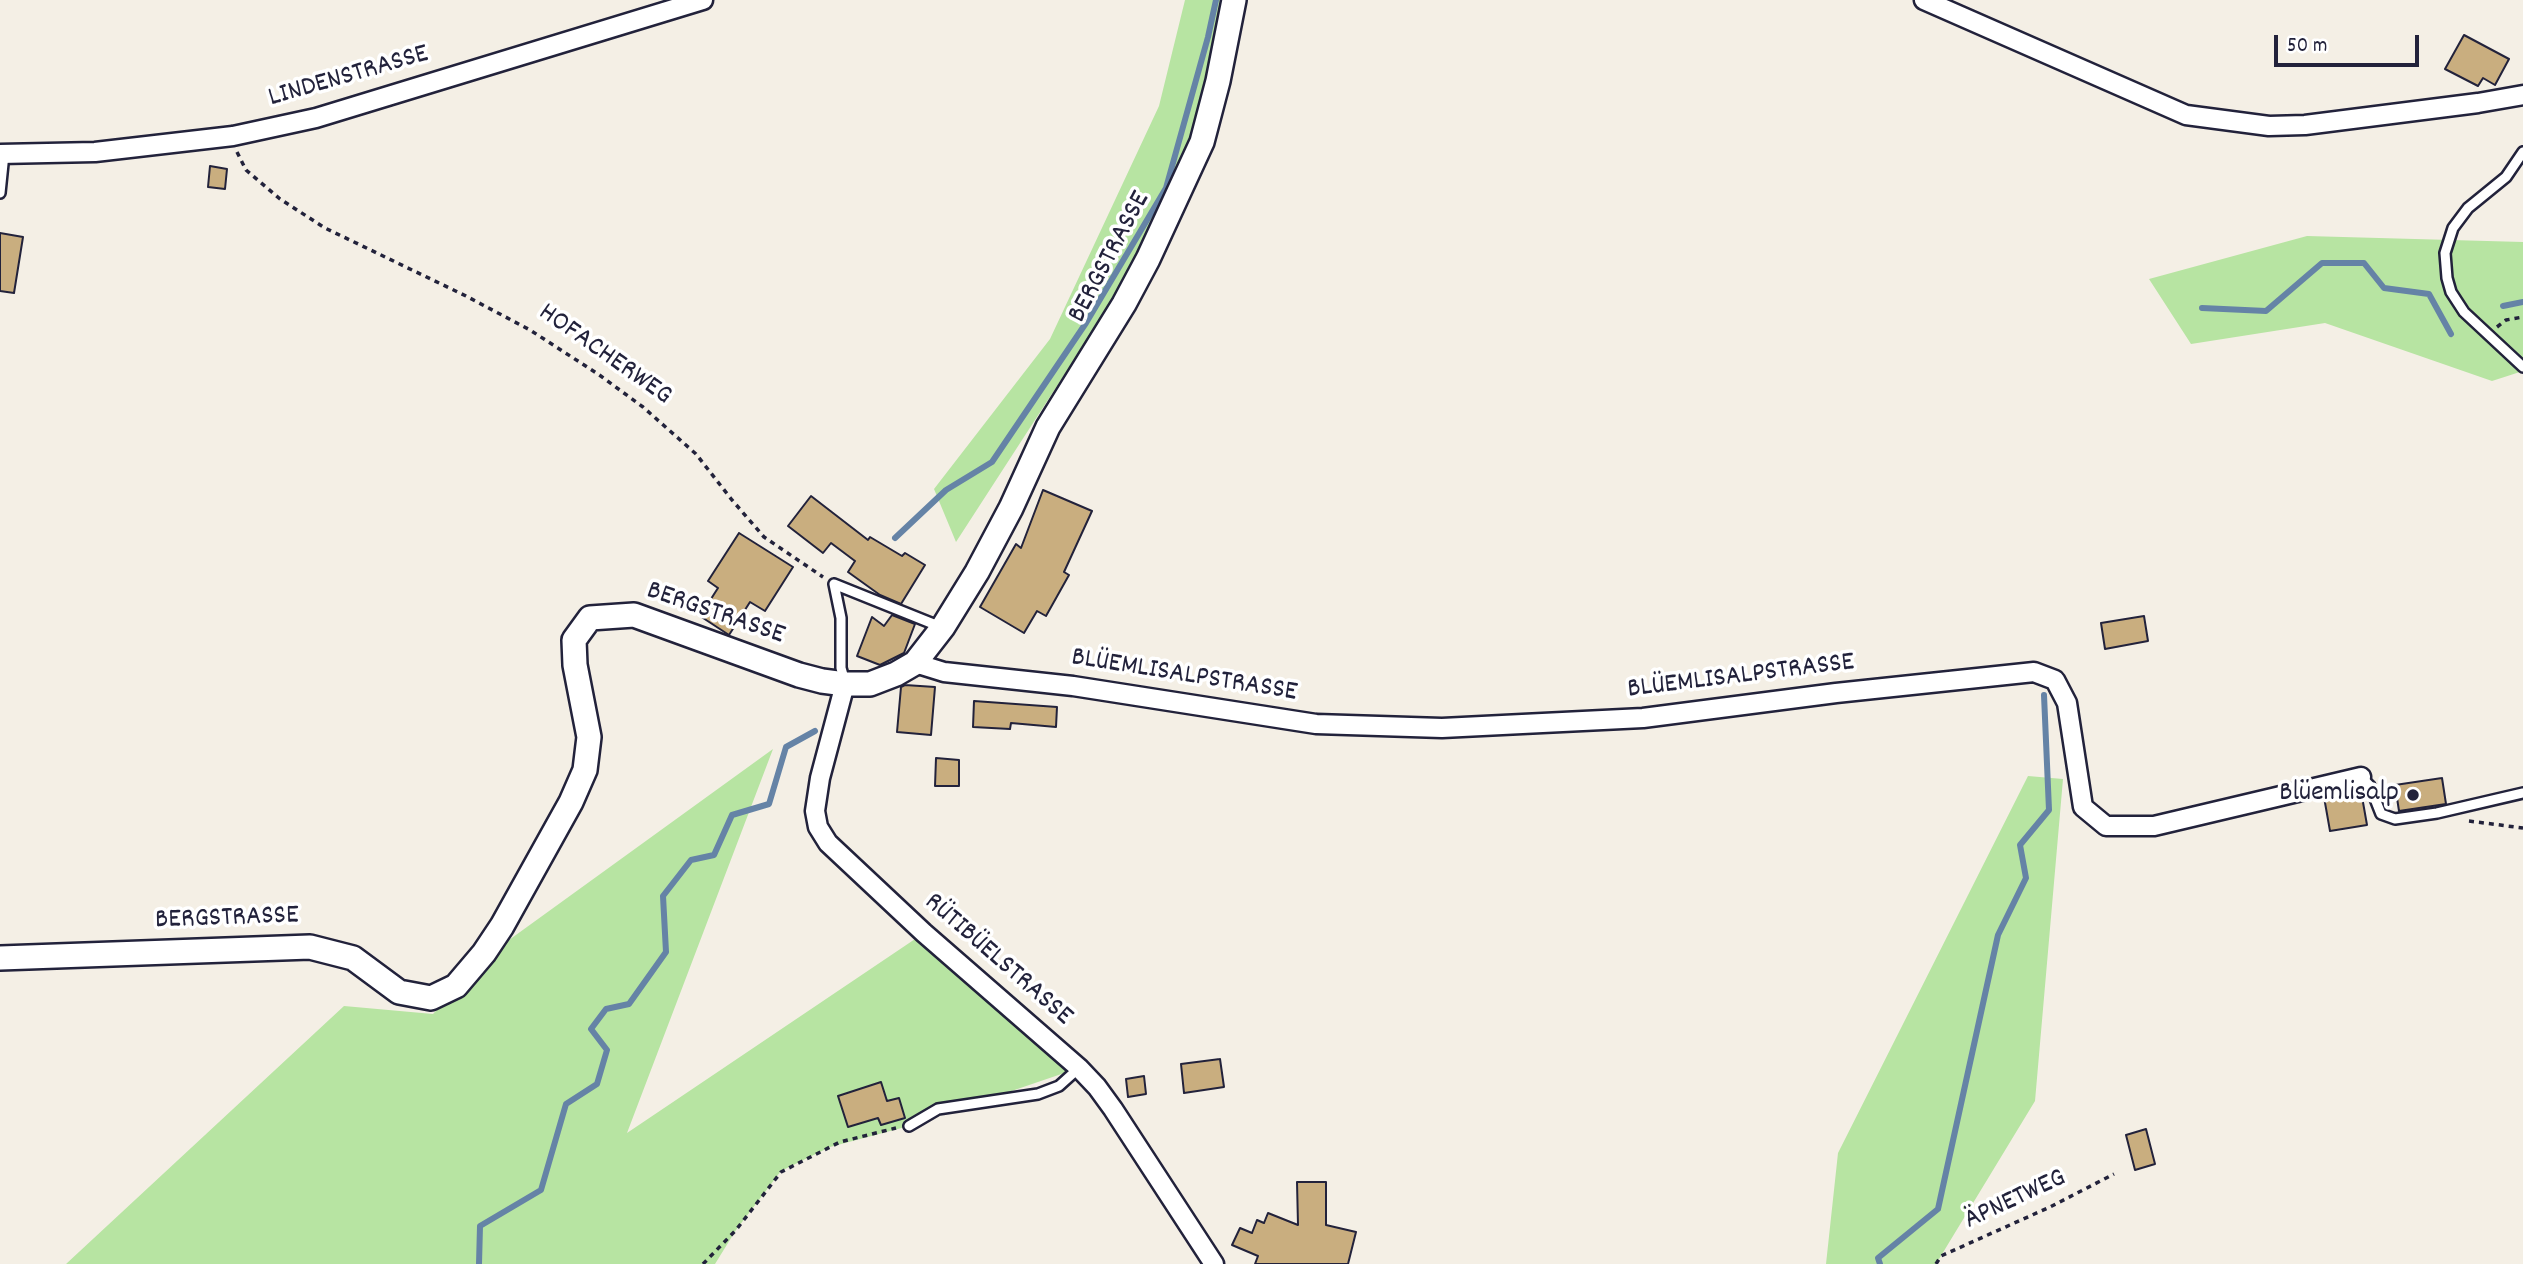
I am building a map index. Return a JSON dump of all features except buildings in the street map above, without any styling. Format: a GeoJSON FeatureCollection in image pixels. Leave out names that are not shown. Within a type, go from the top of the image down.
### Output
{"type":"FeatureCollection","features":[{"type":"Feature","properties":{"kind":"street","name":"LINDENSTRASSE"},"geometry":{"type":"LineString","coordinates":[[2,154],[95,152],[162,146],[233,136],[317,118],[703,0]]}},
{"type":"Feature","properties":{"kind":"street","name":"BERGSTRASSE"},"geometry":{"type":"LineString","coordinates":[[0,958],[310,947],[353,958],[399,992],[431,998],[456,986],[484,953],[502,926],[571,802],[585,770],[589,737],[575,666],[574,640],[590,618],[635,615],[799,675],[845,684],[870,684],[915,663],[943,627],[994,540],[1048,427],[1124,304],[1174,206],[1202,142],[1218,81],[1234,0]]}},
{"type":"Feature","properties":{"kind":"street"},"geometry":{"type":"LineString","coordinates":[[1924,0],[2186,115],[2269,126],[2305,125],[2523,95]]}},
{"type":"Feature","properties":{"kind":"street","name":"BLÜEMLISALPSTRASSE"},"geometry":{"type":"LineString","coordinates":[[915,663],[944,672],[1073,686],[1316,724],[1442,728],[1643,718],[1836,693],[2034,672],[2055,680],[2067,703],[2083,807],[2106,826],[2154,826],[2361,777]]}},
{"type":"Feature","properties":{"kind":"street","name":"RÜTIBÜELSTRASSE"},"geometry":{"type":"LineString","coordinates":[[845,684],[820,778],[815,811],[818,827],[828,843],[924,933],[1079,1068],[1114,1109],[1214,1264]]}},
{"type":"Feature","properties":{"kind":"lane"},"geometry":{"type":"LineString","coordinates":[[2523,152],[2506,177],[2468,208],[2453,228],[2445,253],[2451,292],[2464,312],[2523,367]]}},
{"type":"Feature","properties":{"kind":"lane"},"geometry":{"type":"LineString","coordinates":[[0,193],[2,154]]}},
{"type":"Feature","properties":{"kind":"lane"},"geometry":{"type":"LineString","coordinates":[[834,584],[943,627]]}},
{"type":"Feature","properties":{"kind":"lane"},"geometry":{"type":"LineString","coordinates":[[834,584],[841,618],[841,668],[845,684]]}},
{"type":"Feature","properties":{"kind":"lane","name":"BLÜEMLISALPSTRASSE"},"geometry":{"type":"LineString","coordinates":[[2361,777],[2370,786],[2381,814],[2395,819],[2437,813],[2523,793]]}},
{"type":"Feature","properties":{"kind":"lane"},"geometry":{"type":"LineString","coordinates":[[909,1126],[938,1109],[1038,1094],[1059,1086],[1079,1068]]}},
{"type":"Feature","properties":{"kind":"path","name":"HOFACHERWEG"},"geometry":{"type":"LineString","coordinates":[[236,150],[246,170],[280,199],[325,228],[530,330],[598,374],[643,407],[696,454],[764,537],[834,584]]}},
{"type":"Feature","properties":{"kind":"path"},"geometry":{"type":"LineString","coordinates":[[2487,335],[2506,320],[2523,317]]}},
{"type":"Feature","properties":{"kind":"path"},"geometry":{"type":"LineString","coordinates":[[2493,824],[2523,828]]}},
{"type":"Feature","properties":{"kind":"path"},"geometry":{"type":"LineString","coordinates":[[703,1264],[736,1230],[780,1171],[840,1142],[909,1126]]}},
{"type":"Feature","properties":{"kind":"path","name":"ÄPNETWEG"},"geometry":{"type":"LineString","coordinates":[[1936,1264],[1941,1256],[2050,1207],[2114,1174]]}},
{"type":"Feature","properties":{"kind":"green space"},"geometry":{"type":"Polygon","coordinates":[[[1185,0],[1234,0],[1218,81],[1156,233],[956,542],[934,489],[1050,339],[1159,106],[1185,0]]]}},
{"type":"Feature","properties":{"kind":"green space"},"geometry":{"type":"Polygon","coordinates":[[[2307,236],[2523,242],[2523,371],[2492,381],[2325,323],[2191,344],[2149,279],[2307,236]]]}},
{"type":"Feature","properties":{"kind":"green space"},"geometry":{"type":"Polygon","coordinates":[[[773,749],[627,1133],[924,933],[1079,1068],[909,1126],[830,1147],[781,1171],[736,1230],[715,1264],[66,1264],[344,1006],[433,1014],[491,953],[773,749]]]}},
{"type":"Feature","properties":{"kind":"green space"},"geometry":{"type":"Polygon","coordinates":[[[2028,776],[2063,779],[2035,1101],[1936,1264],[1826,1264],[1838,1153],[2028,776]]]}},
{"type":"Feature","properties":{"kind":"waterway"},"geometry":{"type":"LineString","coordinates":[[895,538],[946,490],[992,462],[1086,323],[1166,188],[1216,0]]}},
{"type":"Feature","properties":{"kind":"waterway"},"geometry":{"type":"LineString","coordinates":[[2202,308],[2266,311],[2322,263],[2364,263],[2384,288],[2429,294],[2451,334]]}},
{"type":"Feature","properties":{"kind":"waterway"},"geometry":{"type":"LineString","coordinates":[[2503,306],[2523,302]]}},
{"type":"Feature","properties":{"kind":"waterway"},"geometry":{"type":"LineString","coordinates":[[1880,1264],[1878,1258],[1938,1209],[1998,935],[2026,878],[2020,845],[2049,810],[2044,695]]}},
{"type":"Feature","properties":{"kind":"waterway"},"geometry":{"type":"LineString","coordinates":[[479,1264],[480,1226],[541,1190],[566,1104],[597,1084],[607,1050],[591,1029],[606,1009],[629,1004],[666,952],[663,896],[691,860],[714,855],[732,815],[769,804],[786,747],[815,731]]}},
{"type":"Feature","properties":{"kind":"place","name":"Blüemlisalp"},"geometry":{"type":"Point","coordinates":[2413,795]}}]}
